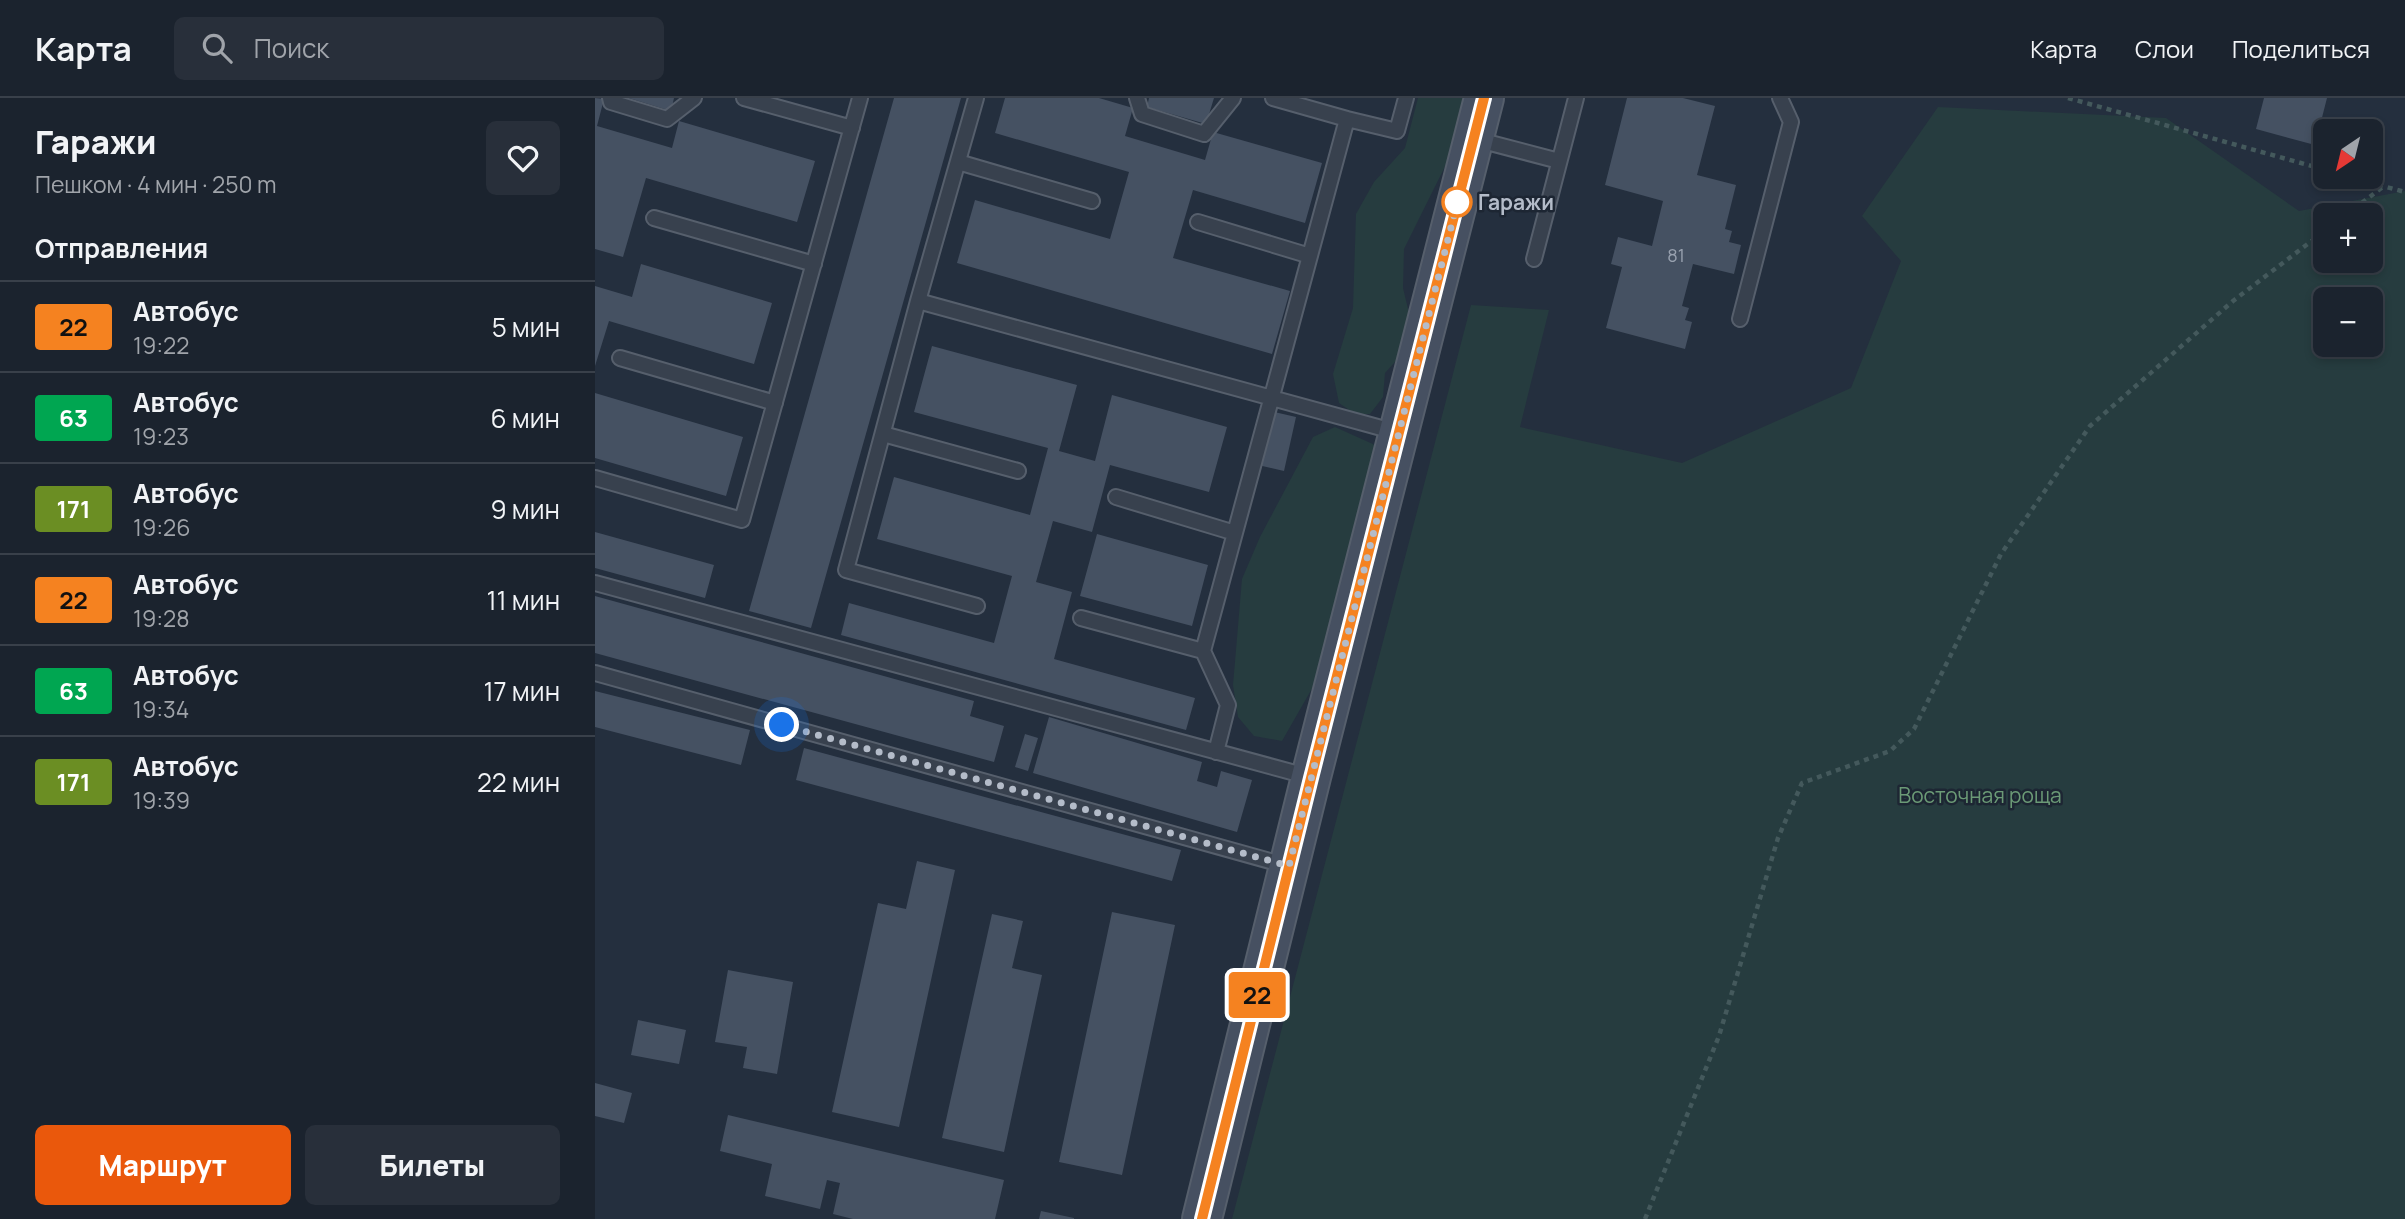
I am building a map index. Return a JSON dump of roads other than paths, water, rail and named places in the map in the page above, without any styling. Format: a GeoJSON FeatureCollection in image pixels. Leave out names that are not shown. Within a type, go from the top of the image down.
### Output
{"type":"FeatureCollection","features":[{"type":"Feature","properties":{"kind":"main road"},"geometry":{"type":"LineString","coordinates":[[1202,1219],[1484,98]]}},
{"type":"Feature","properties":{"kind":"lane"},"geometry":{"type":"LineString","coordinates":[[610,98],[611,102],[667,119],[694,98]]}},
{"type":"Feature","properties":{"kind":"lane"},"geometry":{"type":"LineString","coordinates":[[744,98],[852,128]]}},
{"type":"Feature","properties":{"kind":"lane"},"geometry":{"type":"LineString","coordinates":[[595,478],[742,520],[860,98]]}},
{"type":"Feature","properties":{"kind":"lane"},"geometry":{"type":"LineString","coordinates":[[976,98],[846,570],[977,606]]}},
{"type":"Feature","properties":{"kind":"lane"},"geometry":{"type":"LineString","coordinates":[[1137,98],[1142,114],[1204,134],[1233,98]]}},
{"type":"Feature","properties":{"kind":"lane"},"geometry":{"type":"LineString","coordinates":[[1273,98],[1397,131],[1406,98]]}},
{"type":"Feature","properties":{"kind":"lane"},"geometry":{"type":"LineString","coordinates":[[1534,259],[1576,98]]}},
{"type":"Feature","properties":{"kind":"lane"},"geometry":{"type":"LineString","coordinates":[[1739,319],[1791,122],[1780,98]]}},
{"type":"Feature","properties":{"kind":"lane"},"geometry":{"type":"LineString","coordinates":[[1216,752],[1228,705],[1203,651],[1347,119]]}},
{"type":"Feature","properties":{"kind":"lane"},"geometry":{"type":"LineString","coordinates":[[1474,138],[1559,161]]}},
{"type":"Feature","properties":{"kind":"lane"},"geometry":{"type":"LineString","coordinates":[[958,162],[1092,201]]}},
{"type":"Feature","properties":{"kind":"lane"},"geometry":{"type":"LineString","coordinates":[[655,218],[814,264]]}},
{"type":"Feature","properties":{"kind":"lane"},"geometry":{"type":"LineString","coordinates":[[1198,222],[1310,256]]}},
{"type":"Feature","properties":{"kind":"lane"},"geometry":{"type":"LineString","coordinates":[[918,301],[1399,433]]}},
{"type":"Feature","properties":{"kind":"lane"},"geometry":{"type":"LineString","coordinates":[[620,358],[775,403]]}},
{"type":"Feature","properties":{"kind":"lane"},"geometry":{"type":"LineString","coordinates":[[883,434],[1019,471]]}},
{"type":"Feature","properties":{"kind":"lane"},"geometry":{"type":"LineString","coordinates":[[1116,497],[1235,533]]}},
{"type":"Feature","properties":{"kind":"lane"},"geometry":{"type":"LineString","coordinates":[[595,583],[1311,778]]}},
{"type":"Feature","properties":{"kind":"lane"},"geometry":{"type":"LineString","coordinates":[[1081,618],[1203,651]]}},
{"type":"Feature","properties":{"kind":"lane"},"geometry":{"type":"LineString","coordinates":[[595,673],[1289,866]]}},
{"type":"Feature","properties":{"kind":"place","name":"Гаражи"},"geometry":{"type":"Point","coordinates":[1457,202]}},
{"type":"Feature","properties":{"kind":"park label","name":"Восточная роща"},"geometry":{"type":"Point","coordinates":[1980,795]}}]}
